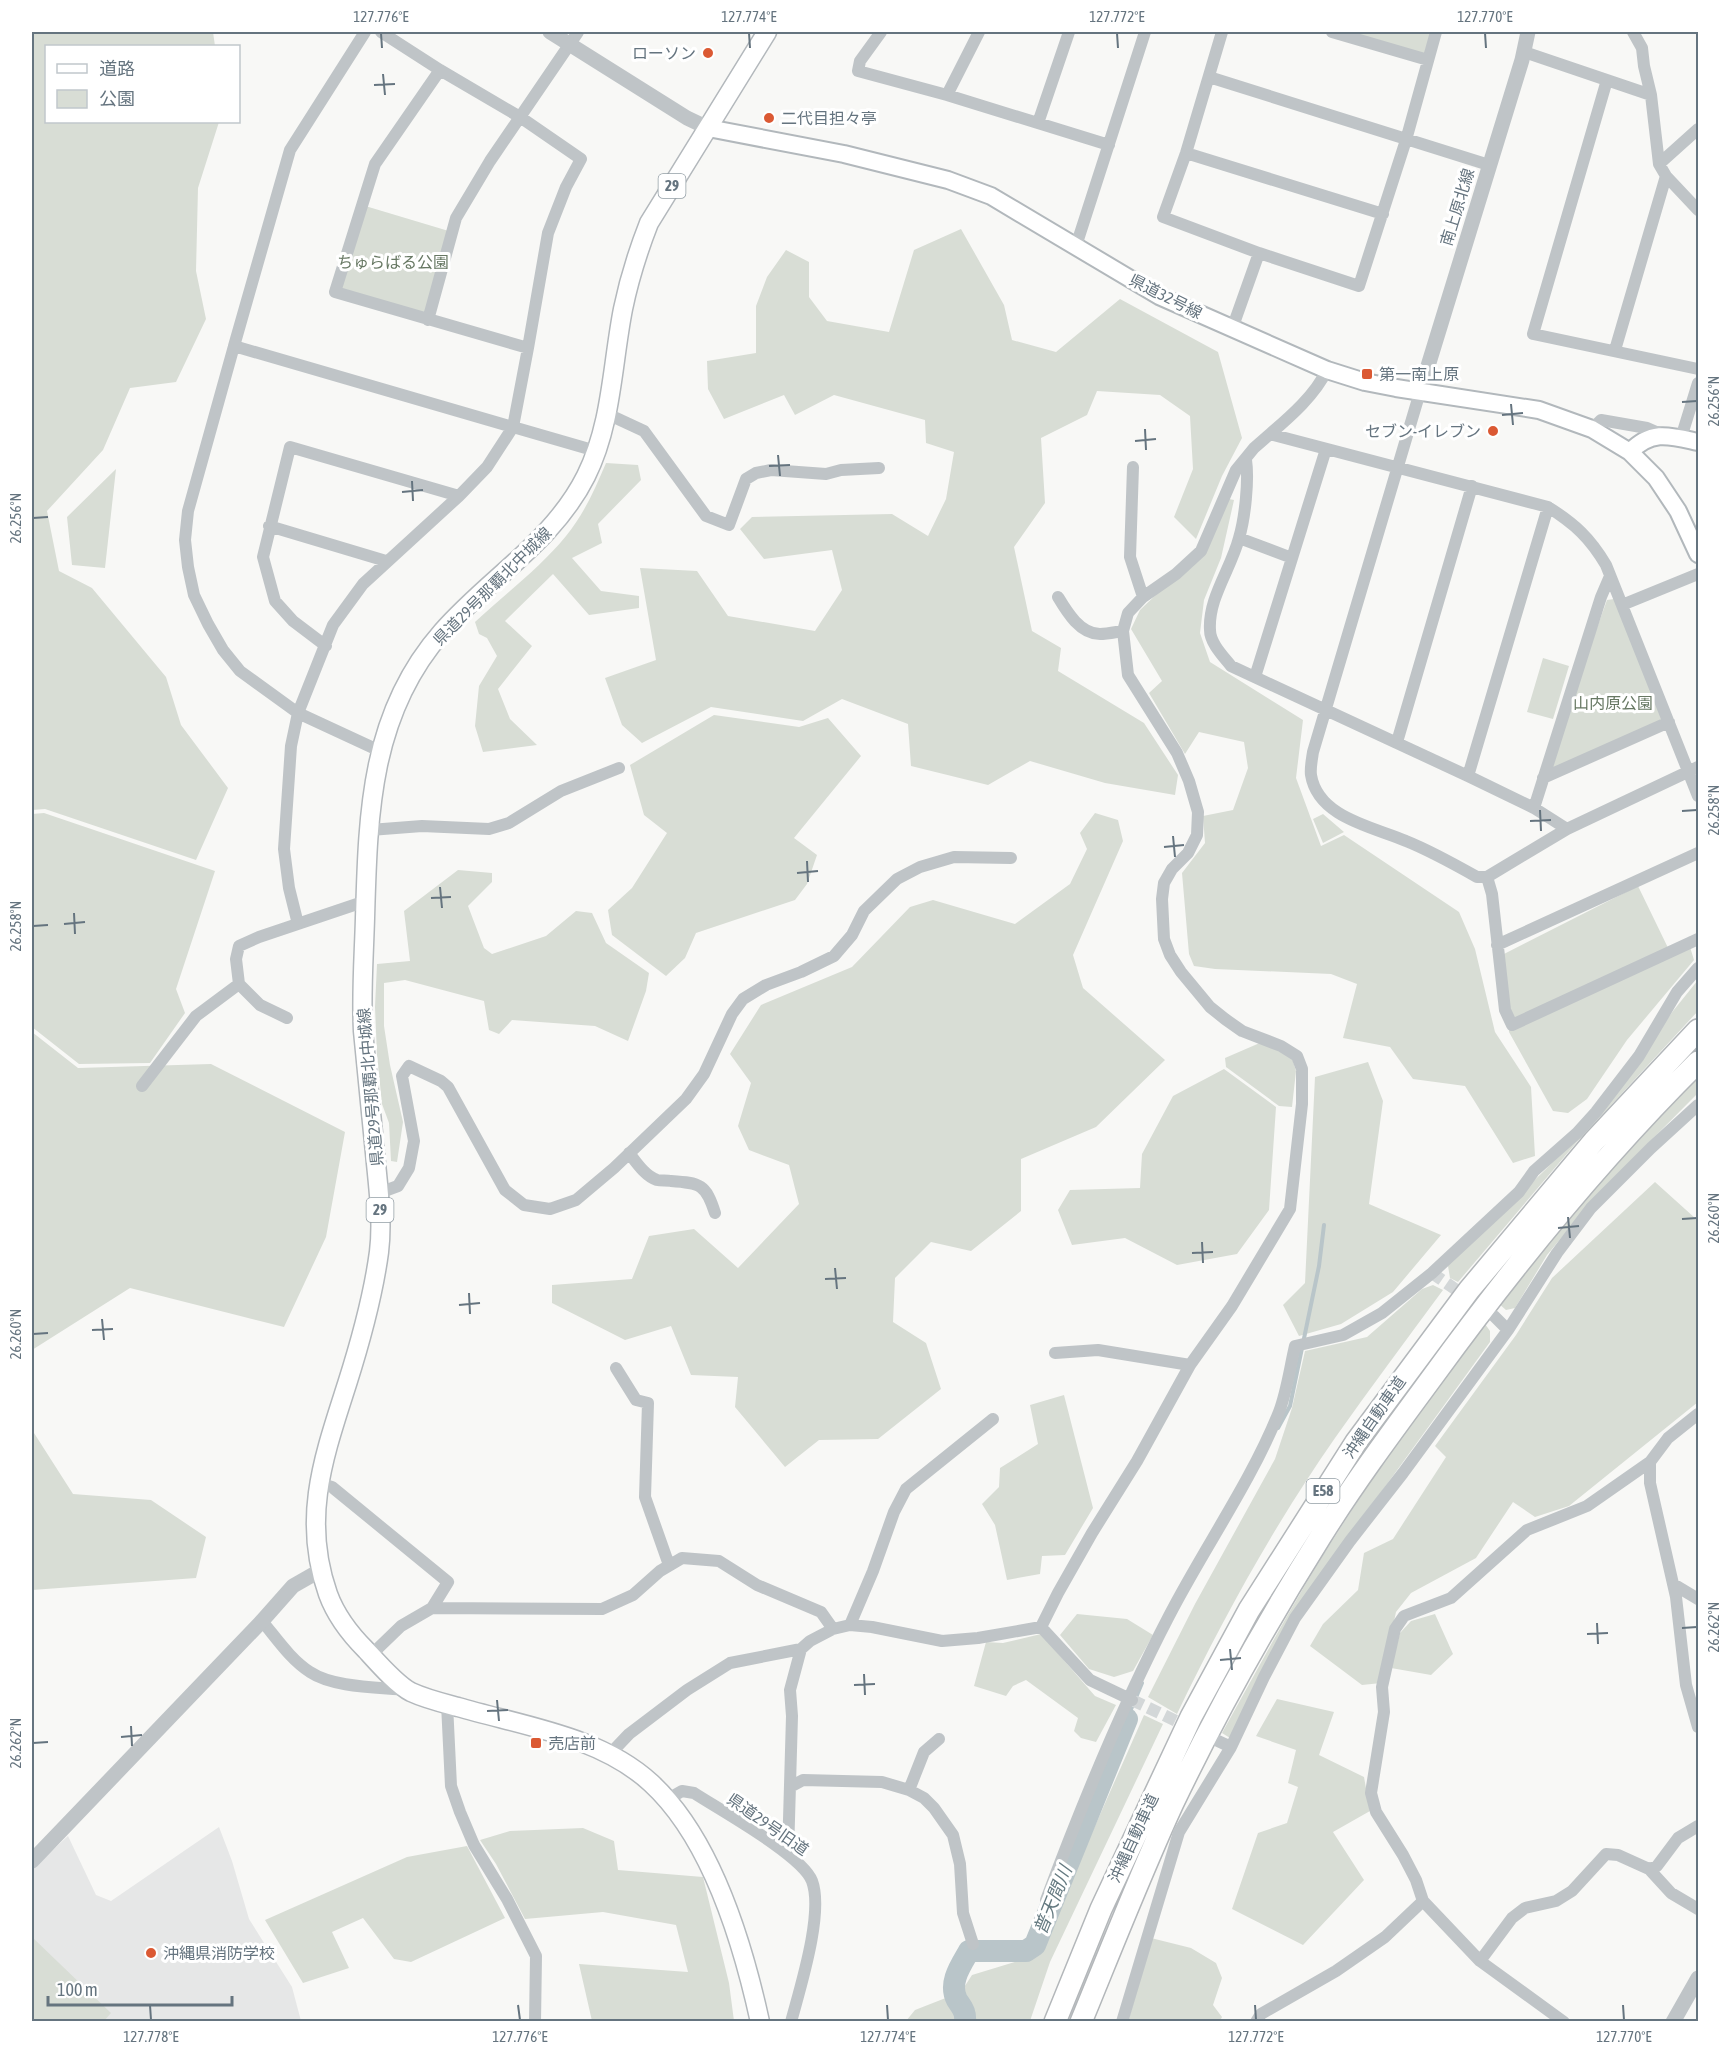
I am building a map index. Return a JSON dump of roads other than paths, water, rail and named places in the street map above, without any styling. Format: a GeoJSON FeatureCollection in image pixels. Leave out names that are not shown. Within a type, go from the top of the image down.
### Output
{"type":"FeatureCollection","features":[{"type":"Feature","properties":{"kind":"highway","name":"沖縄自動車道"},"geometry":{"type":"LineString","coordinates":[[1055,2022],[1105,1900],[1191,1717],[1249,1610],[1356,1442],[1469,1290],[1594,1141],[1698,1030]]}},
{"type":"Feature","properties":{"kind":"highway","name":"沖縄自動車道"},"geometry":{"type":"LineString","coordinates":[[1081,2022],[1173,1805],[1270,1619],[1322,1535],[1372,1460],[1491,1296],[1550,1224],[1698,1062]]}},
{"type":"Feature","properties":{"kind":"main road","name":"県道29号那覇北中城線"},"geometry":{"type":"LineString","coordinates":[[760,2022],[741,1950],[716,1880],[691,1831],[668,1799],[649,1781],[610,1754],[554,1734],[447,1704],[408,1690],[371,1655],[346,1627],[337,1612],[327,1592],[321,1570],[317,1526],[318,1483],[337,1409],[346,1388],[372,1297],[380,1240],[379,1193],[363,1031],[365,904],[370,830],[380,751],[397,701],[430,647],[458,615],[550,529],[578,490],[596,452],[606,416],[623,310],[640,244],[650,223],[767,32]]}},
{"type":"Feature","properties":{"kind":"main road","name":"県道32号線"},"geometry":{"type":"LineString","coordinates":[[708,128],[843,154],[948,180],[991,196],[1160,296],[1327,370],[1365,382],[1539,410],[1592,429],[1630,452],[1656,478],[1688,529],[1698,554]]}},
{"type":"Feature","properties":{"kind":"main road"},"geometry":{"type":"LineString","coordinates":[[1630,452],[1651,437],[1673,437],[1698,442]]}},
{"type":"Feature","properties":{"kind":"street"},"geometry":{"type":"LineString","coordinates":[[365,32],[290,150],[188,511],[186,540],[188,567],[194,594],[223,650],[240,671],[298,713],[380,751]]}},
{"type":"Feature","properties":{"kind":"street"},"geometry":{"type":"LineString","coordinates":[[298,924],[289,888],[284,849],[291,746],[298,713],[333,625],[363,584],[459,496],[487,467],[513,427],[548,233],[566,187],[581,159],[520,117],[381,32]]}},
{"type":"Feature","properties":{"kind":"street"},"geometry":{"type":"LineString","coordinates":[[550,32],[574,38],[687,118],[708,128]]}},
{"type":"Feature","properties":{"kind":"street"},"geometry":{"type":"LineString","coordinates":[[881,32],[860,62],[858,71],[947,95],[1108,145]]}},
{"type":"Feature","properties":{"kind":"street"},"geometry":{"type":"LineString","coordinates":[[947,95],[979,32]]}},
{"type":"Feature","properties":{"kind":"street"},"geometry":{"type":"LineString","coordinates":[[1038,123],[1069,32]]}},
{"type":"Feature","properties":{"kind":"street"},"geometry":{"type":"LineString","coordinates":[[1076,246],[1145,32]]}},
{"type":"Feature","properties":{"kind":"street"},"geometry":{"type":"LineString","coordinates":[[1222,32],[1186,153],[1164,217],[1359,286],[1406,140],[1436,32]]}},
{"type":"Feature","properties":{"kind":"street"},"geometry":{"type":"LineString","coordinates":[[1332,32],[1428,60]]}},
{"type":"Feature","properties":{"kind":"street","name":"南上原北線"},"geometry":{"type":"LineString","coordinates":[[1420,392],[1524,52],[1528,32]]}},
{"type":"Feature","properties":{"kind":"street"},"geometry":{"type":"LineString","coordinates":[[1633,32],[1641,48],[1652,95],[1659,164],[1666,176],[1698,210]]}},
{"type":"Feature","properties":{"kind":"street"},"geometry":{"type":"LineString","coordinates":[[428,320],[456,218],[520,117],[574,38]]}},
{"type":"Feature","properties":{"kind":"street"},"geometry":{"type":"LineString","coordinates":[[1524,52],[1652,95]]}},
{"type":"Feature","properties":{"kind":"street"},"geometry":{"type":"LineString","coordinates":[[440,70],[375,164],[336,292],[528,348]]}},
{"type":"Feature","properties":{"kind":"street"},"geometry":{"type":"LineString","coordinates":[[1209,76],[1489,165]]}},
{"type":"Feature","properties":{"kind":"street"},"geometry":{"type":"LineString","coordinates":[[1608,80],[1533,334],[1698,369]]}},
{"type":"Feature","properties":{"kind":"street"},"geometry":{"type":"LineString","coordinates":[[1659,164],[1698,129]]}},
{"type":"Feature","properties":{"kind":"street"},"geometry":{"type":"LineString","coordinates":[[1186,153],[1383,214]]}},
{"type":"Feature","properties":{"kind":"street"},"geometry":{"type":"LineString","coordinates":[[1615,350],[1666,176]]}},
{"type":"Feature","properties":{"kind":"street"},"geometry":{"type":"LineString","coordinates":[[1232,329],[1259,252]]}},
{"type":"Feature","properties":{"kind":"street"},"geometry":{"type":"LineString","coordinates":[[234,346],[596,452]]}},
{"type":"Feature","properties":{"kind":"street"},"geometry":{"type":"LineString","coordinates":[[1041,1627],[1190,1365],[1232,1306],[1290,1209],[1302,1104],[1302,1069],[1298,1056],[1281,1046],[1242,1031],[1210,1007],[1170,955],[1164,939],[1162,899],[1164,883],[1172,869],[1188,853],[1197,835],[1198,812],[1189,781],[1177,753],[1128,675],[1123,631],[1128,613],[1143,597],[1176,574],[1201,551],[1236,470],[1254,448],[1291,415],[1322,381],[1327,370]]}},
{"type":"Feature","properties":{"kind":"street"},"geometry":{"type":"LineString","coordinates":[[1592,429],[1601,420],[1647,428],[1673,437],[1698,383]]}},
{"type":"Feature","properties":{"kind":"street"},"geometry":{"type":"LineString","coordinates":[[1420,392],[1313,752],[1311,773],[1314,787],[1323,800],[1349,820],[1422,847],[1477,877],[1487,877],[1567,829],[1694,769]]}},
{"type":"Feature","properties":{"kind":"street"},"geometry":{"type":"LineString","coordinates":[[606,416],[644,430],[706,516],[729,525],[746,479],[756,473],[771,470],[826,474],[879,468]]}},
{"type":"Feature","properties":{"kind":"street"},"geometry":{"type":"LineString","coordinates":[[1270,434],[1548,507],[1571,522],[1594,545],[1610,576],[1669,722],[1694,769],[1698,796]]}},
{"type":"Feature","properties":{"kind":"street"},"geometry":{"type":"LineString","coordinates":[[326,646],[293,621],[275,601],[263,557],[290,447],[459,496]]}},
{"type":"Feature","properties":{"kind":"street"},"geometry":{"type":"LineString","coordinates":[[1255,677],[1326,449]]}},
{"type":"Feature","properties":{"kind":"street"},"geometry":{"type":"LineString","coordinates":[[1246,460],[1248,472],[1239,538],[1210,613],[1210,633],[1220,653],[1231,666],[1534,808],[1567,829]]}},
{"type":"Feature","properties":{"kind":"street"},"geometry":{"type":"LineString","coordinates":[[1133,467],[1130,558],[1143,597]]}},
{"type":"Feature","properties":{"kind":"street"},"geometry":{"type":"LineString","coordinates":[[1397,742],[1472,486]]}},
{"type":"Feature","properties":{"kind":"street"},"geometry":{"type":"LineString","coordinates":[[1468,776],[1548,507]]}},
{"type":"Feature","properties":{"kind":"street"},"geometry":{"type":"LineString","coordinates":[[269,526],[386,561]]}},
{"type":"Feature","properties":{"kind":"street"},"geometry":{"type":"LineString","coordinates":[[1239,538],[1292,558]]}},
{"type":"Feature","properties":{"kind":"street"},"geometry":{"type":"LineString","coordinates":[[1622,605],[1698,574]]}},
{"type":"Feature","properties":{"kind":"street"},"geometry":{"type":"LineString","coordinates":[[1534,808],[1601,597],[1610,576]]}},
{"type":"Feature","properties":{"kind":"street"},"geometry":{"type":"LineString","coordinates":[[1058,597],[1069,615],[1082,626],[1097,634],[1123,631]]}},
{"type":"Feature","properties":{"kind":"street"},"geometry":{"type":"LineString","coordinates":[[1543,778],[1669,722]]}},
{"type":"Feature","properties":{"kind":"street"},"geometry":{"type":"LineString","coordinates":[[370,830],[422,826],[489,829],[509,824],[561,791],[619,768]]}},
{"type":"Feature","properties":{"kind":"street"},"geometry":{"type":"LineString","coordinates":[[1497,945],[1698,853]]}},
{"type":"Feature","properties":{"kind":"street"},"geometry":{"type":"LineString","coordinates":[[379,1193],[398,1186],[409,1168],[414,1141],[402,1076],[409,1066],[448,1087],[505,1190],[524,1205],[550,1209],[576,1200],[686,1099],[704,1074],[732,1014],[743,999],[766,985],[834,956],[852,935],[864,911],[897,879],[920,867],[954,857],[1011,858]]}},
{"type":"Feature","properties":{"kind":"street"},"geometry":{"type":"LineString","coordinates":[[1487,877],[1491,894],[1504,1010],[1512,1025],[1698,939]]}},
{"type":"Feature","properties":{"kind":"street"},"geometry":{"type":"LineString","coordinates":[[287,1018],[260,1005],[239,984],[236,959],[239,946],[357,904],[365,904]]}},
{"type":"Feature","properties":{"kind":"street"},"geometry":{"type":"LineString","coordinates":[[1046,1900],[1099,1764],[1155,1643],[1194,1568],[1258,1458],[1280,1410],[1295,1346],[1343,1335],[1382,1313],[1432,1273],[1519,1192],[1534,1171],[1577,1133],[1596,1112],[1639,1056],[1677,992],[1698,968]]}},
{"type":"Feature","properties":{"kind":"street"},"geometry":{"type":"LineString","coordinates":[[141,1086],[196,1016],[239,984]]}},
{"type":"Feature","properties":{"kind":"street"},"geometry":{"type":"LineString","coordinates":[[1122,2022],[1179,1832],[1232,1746],[1295,1618],[1508,1330],[1557,1253],[1591,1208],[1698,1105]]}},
{"type":"Feature","properties":{"kind":"street"},"geometry":{"type":"LineString","coordinates":[[629,1153],[643,1170],[656,1180],[694,1182],[704,1188],[710,1195],[715,1213]]}},
{"type":"Feature","properties":{"kind":"street"},"geometry":{"type":"LineString","coordinates":[[1494,1316],[1508,1330]]}},
{"type":"Feature","properties":{"kind":"street"},"geometry":{"type":"LineString","coordinates":[[1055,1353],[1098,1350],[1190,1365]]}},
{"type":"Feature","properties":{"kind":"street"},"geometry":{"type":"LineString","coordinates":[[616,1368],[636,1400],[648,1403],[645,1497],[669,1565]]}},
{"type":"Feature","properties":{"kind":"street"},"geometry":{"type":"LineString","coordinates":[[1564,2022],[1480,1961],[1423,1901],[1404,1855],[1376,1812],[1371,1793],[1384,1712],[1382,1687],[1395,1629],[1404,1616],[1451,1598],[1527,1530],[1587,1506],[1650,1462],[1668,1438],[1698,1414]]}},
{"type":"Feature","properties":{"kind":"street"},"geometry":{"type":"LineString","coordinates":[[850,1625],[873,1571],[894,1512],[906,1489],[993,1419]]}},
{"type":"Feature","properties":{"kind":"street"},"geometry":{"type":"LineString","coordinates":[[1650,1462],[1650,1483],[1673,1584],[1686,1685],[1698,1727]]}},
{"type":"Feature","properties":{"kind":"street"},"geometry":{"type":"LineString","coordinates":[[318,1483],[332,1487],[448,1582],[432,1608],[401,1626],[371,1655]]}},
{"type":"Feature","properties":{"kind":"street"},"geometry":{"type":"LineString","coordinates":[[432,1608],[602,1609],[633,1595],[660,1571],[682,1558],[719,1561],[757,1585],[821,1612],[833,1629]]}},
{"type":"Feature","properties":{"kind":"street"},"geometry":{"type":"LineString","coordinates":[[32,1861],[293,1586],[321,1570]]}},
{"type":"Feature","properties":{"kind":"street"},"geometry":{"type":"LineString","coordinates":[[1673,1584],[1698,1599]]}},
{"type":"Feature","properties":{"kind":"street"},"geometry":{"type":"LineString","coordinates":[[262,1621],[289,1654],[310,1672],[327,1680],[408,1690]]}},
{"type":"Feature","properties":{"kind":"street"},"geometry":{"type":"LineString","coordinates":[[610,1754],[629,1734],[687,1690],[730,1663],[801,1649],[810,1641],[833,1629],[850,1625],[942,1641],[978,1638],[1041,1627]]}},
{"type":"Feature","properties":{"kind":"street"},"geometry":{"type":"LineString","coordinates":[[1041,1627],[1090,1680],[1130,1699]]}},
{"type":"Feature","properties":{"kind":"street"},"geometry":{"type":"LineString","coordinates":[[788,1854],[792,1716],[790,1690],[801,1649]]}},
{"type":"Feature","properties":{"kind":"street"},"geometry":{"type":"LineString","coordinates":[[447,1704],[451,1786],[460,1812],[474,1845],[507,1899],[536,1956],[535,2022]]}},
{"type":"Feature","properties":{"kind":"street"},"geometry":{"type":"LineString","coordinates":[[909,1790],[924,1752],[939,1739]]}},
{"type":"Feature","properties":{"kind":"street"},"geometry":{"type":"LineString","coordinates":[[1218,1741],[1232,1746]]}},
{"type":"Feature","properties":{"kind":"street"},"geometry":{"type":"LineString","coordinates":[[790,1787],[803,1780],[882,1782],[909,1790],[924,1798],[953,1835],[960,1864],[963,1913],[973,1944]]}},
{"type":"Feature","properties":{"kind":"street","name":"県道29号旧道"},"geometry":{"type":"LineString","coordinates":[[668,1799],[682,1791],[694,1793],[788,1854],[806,1871],[812,1881],[816,1914],[791,2022]]}},
{"type":"Feature","properties":{"kind":"street"},"geometry":{"type":"LineString","coordinates":[[1649,1869],[1657,1866],[1678,1838],[1698,1826]]}},
{"type":"Feature","properties":{"kind":"street"},"geometry":{"type":"LineString","coordinates":[[1480,1961],[1512,1918],[1525,1908],[1556,1901],[1572,1891],[1606,1854],[1618,1855],[1649,1869],[1671,1893],[1698,1909]]}},
{"type":"Feature","properties":{"kind":"street"},"geometry":{"type":"LineString","coordinates":[[1256,2022],[1261,2014],[1336,1971],[1385,1937],[1423,1901]]}},
{"type":"Feature","properties":{"kind":"street"},"geometry":{"type":"LineString","coordinates":[[1673,2022],[1698,1978]]}},
{"type":"Feature","properties":{"kind":"waterway"},"geometry":{"type":"LineString","coordinates":[[1278,1428],[1290,1406],[1319,1266],[1324,1225]]}},
{"type":"Feature","properties":{"kind":"waterway"},"geometry":{"type":"LineString","coordinates":[[1127,1719],[1142,1683]]}},
{"type":"Feature","properties":{"kind":"waterway","name":"普天間川"},"geometry":{"type":"LineString","coordinates":[[965,2022],[964,2012],[957,2000],[954,1987],[962,1962],[969,1951],[1026,1951],[1035,1945],[1127,1719]]}},
{"type":"Feature","properties":{"kind":"tunnel"},"geometry":{"type":"LineString","coordinates":[[1432,1273],[1488,1312]]}},
{"type":"Feature","properties":{"kind":"tunnel"},"geometry":{"type":"LineString","coordinates":[[1132,1700],[1212,1738]]}},
{"type":"Feature","properties":{"kind":"place","name":"ローソン"},"geometry":{"type":"Point","coordinates":[708,53]}},
{"type":"Feature","properties":{"kind":"place","name":"二代目担々亭"},"geometry":{"type":"Point","coordinates":[769,118]}},
{"type":"Feature","properties":{"kind":"place","name":"第一南上原"},"geometry":{"type":"Point","coordinates":[1367,374]}},
{"type":"Feature","properties":{"kind":"place","name":"セブン-イレブン"},"geometry":{"type":"Point","coordinates":[1493,431]}},
{"type":"Feature","properties":{"kind":"place","name":"売店前"},"geometry":{"type":"Point","coordinates":[536,1743]}},
{"type":"Feature","properties":{"kind":"place","name":"沖縄県消防学校"},"geometry":{"type":"Point","coordinates":[151,1953]}},
{"type":"Feature","properties":{"kind":"park label","name":"ちゅらばる公園"},"geometry":{"type":"Point","coordinates":[393,262]}},
{"type":"Feature","properties":{"kind":"park label","name":"山内原公園"},"geometry":{"type":"Point","coordinates":[1613,703]}}]}
